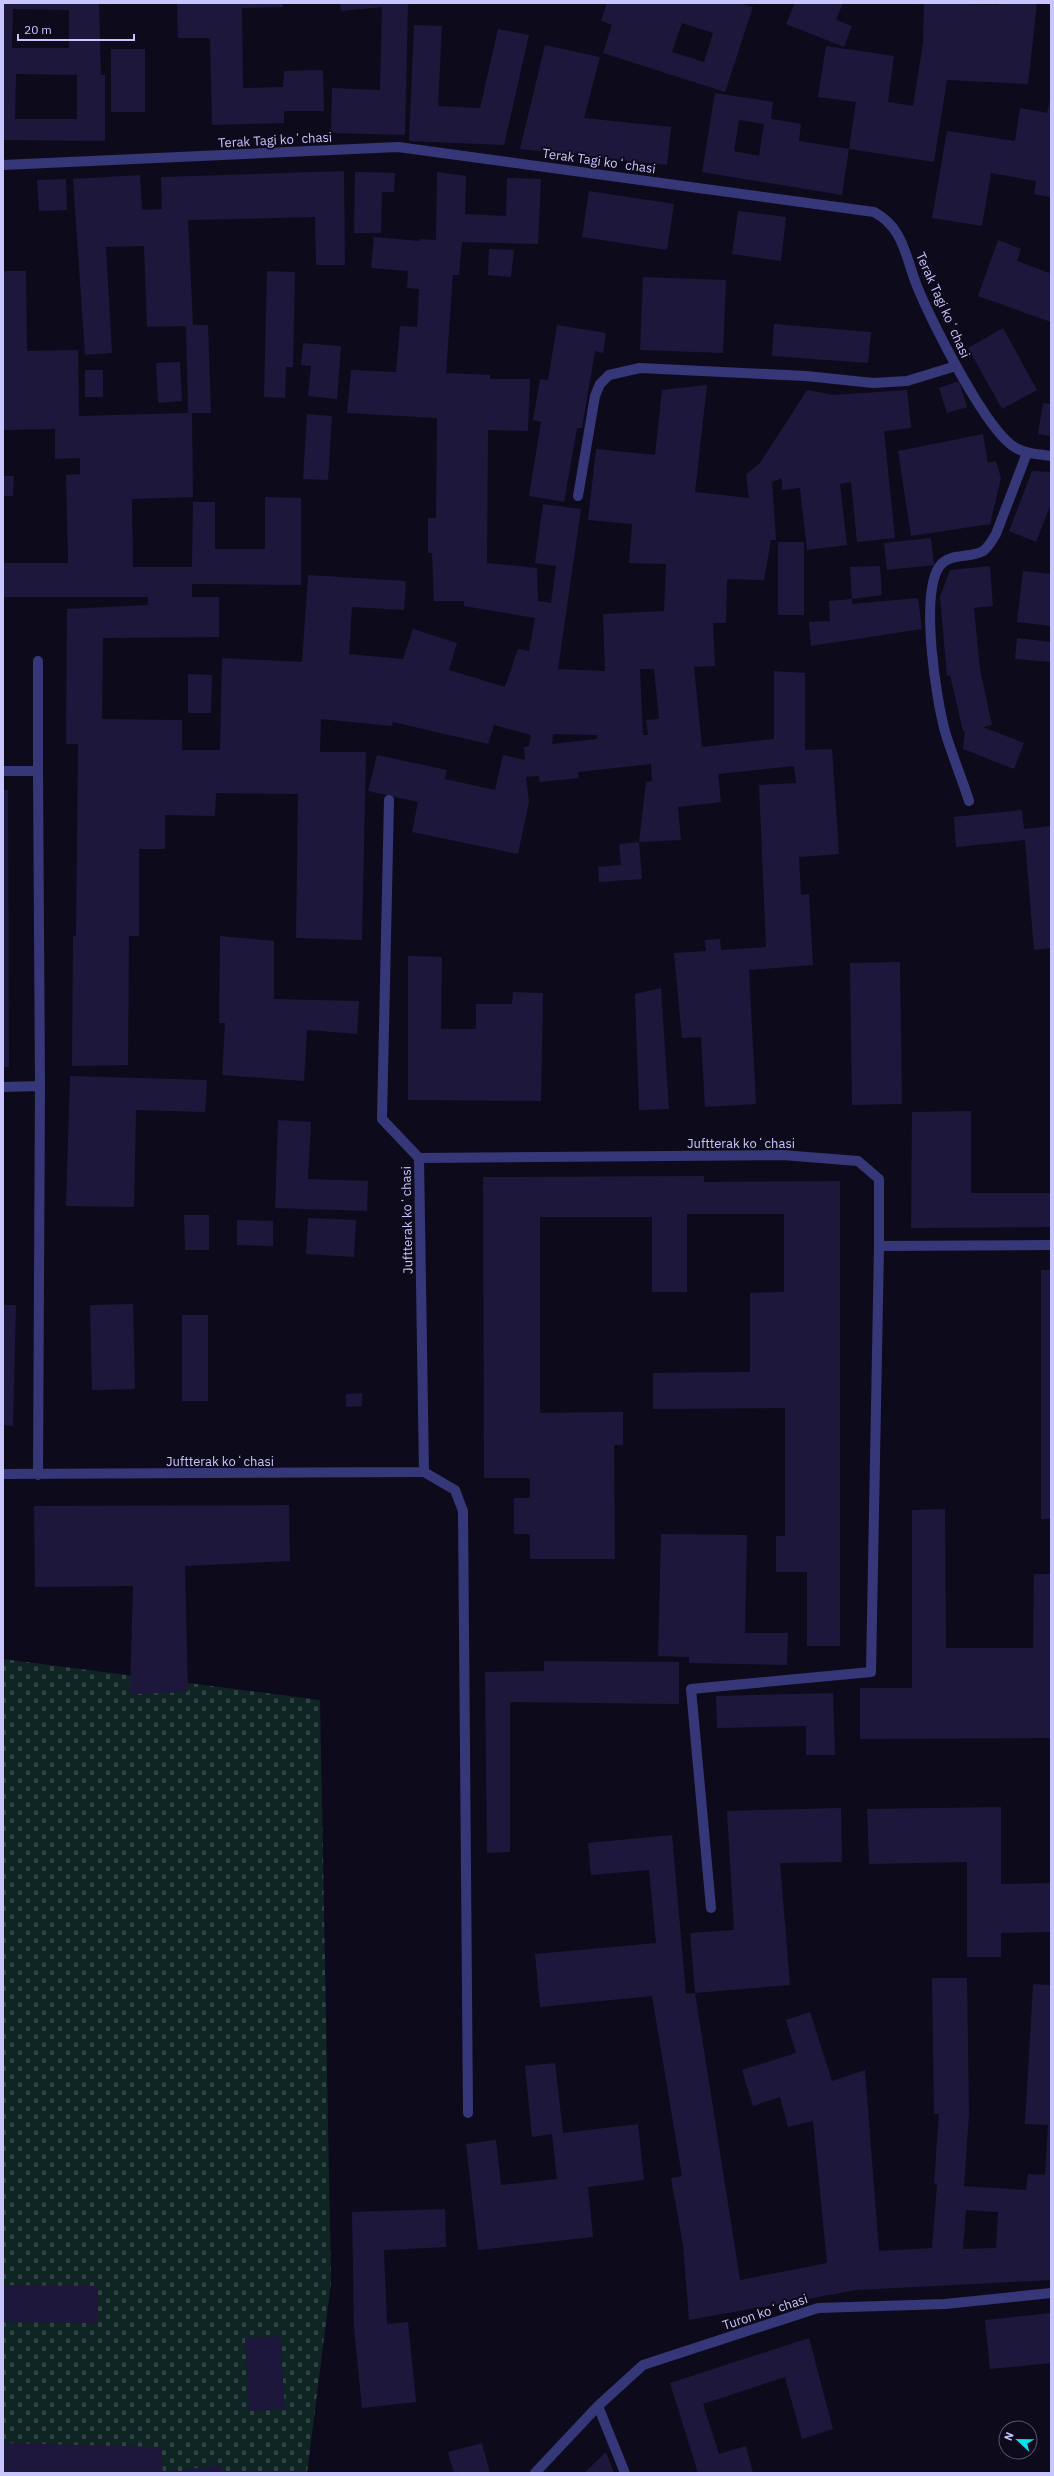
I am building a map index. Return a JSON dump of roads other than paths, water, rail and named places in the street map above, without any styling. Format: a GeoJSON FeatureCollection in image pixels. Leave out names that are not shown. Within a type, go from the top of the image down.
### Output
{"type":"FeatureCollection","features":[{"type":"Feature","properties":{"kind":"street","name":"Terak Tagi koʻchasi"},"geometry":{"type":"LineString","coordinates":[[3,165],[398,147],[874,212],[888,219],[898,232],[917,287],[956,366],[1000,436],[1015,448],[1026,453],[1051,456]]}},
{"type":"Feature","properties":{"kind":"street"},"geometry":{"type":"LineString","coordinates":[[578,496],[595,396],[600,384],[609,375],[640,368],[806,376],[873,383],[908,381],[956,366]]}},
{"type":"Feature","properties":{"kind":"street"},"geometry":{"type":"LineString","coordinates":[[969,801],[946,734],[934,665],[930,609],[933,581],[940,566],[946,561],[974,554],[984,550],[990,544],[996,534],[1026,453]]}},
{"type":"Feature","properties":{"kind":"street"},"geometry":{"type":"LineString","coordinates":[[38,661],[40,1086],[38,1475]]}},
{"type":"Feature","properties":{"kind":"street"},"geometry":{"type":"LineString","coordinates":[[3,771],[38,771]]}},
{"type":"Feature","properties":{"kind":"street"},"geometry":{"type":"LineString","coordinates":[[389,800],[382,1119],[419,1158]]}},
{"type":"Feature","properties":{"kind":"street"},"geometry":{"type":"LineString","coordinates":[[3,1087],[40,1086]]}},
{"type":"Feature","properties":{"kind":"street","name":"Juftterak koʻchasi"},"geometry":{"type":"LineString","coordinates":[[3,1474],[424,1472],[419,1158],[782,1155],[858,1161],[879,1179],[871,1672],[691,1689],[711,1908]]}},
{"type":"Feature","properties":{"kind":"street"},"geometry":{"type":"LineString","coordinates":[[879,1246],[1051,1245]]}},
{"type":"Feature","properties":{"kind":"street"},"geometry":{"type":"LineString","coordinates":[[424,1472],[455,1490],[463,1511],[468,2113]]}},
{"type":"Feature","properties":{"kind":"street","name":"Turon koʻchasi"},"geometry":{"type":"LineString","coordinates":[[535,2473],[598,2406],[643,2365],[818,2308],[945,2304],[1051,2294]]}},
{"type":"Feature","properties":{"kind":"street"},"geometry":{"type":"LineString","coordinates":[[598,2406],[625,2473]]}}]}
